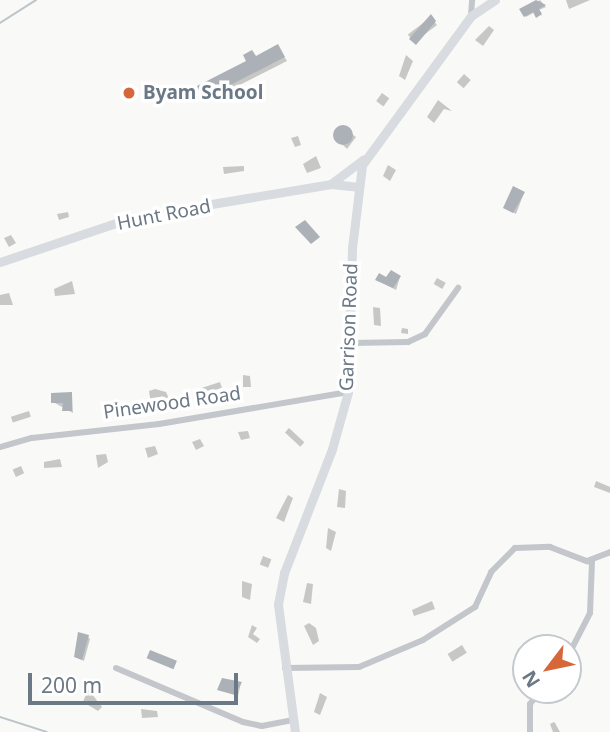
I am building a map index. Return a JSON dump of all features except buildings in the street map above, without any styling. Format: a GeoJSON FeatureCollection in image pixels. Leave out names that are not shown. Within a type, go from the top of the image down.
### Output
{"type":"FeatureCollection","features":[{"type":"Feature","properties":{"kind":"street"},"geometry":{"type":"LineString","coordinates":[[471,16],[472,0]]}},
{"type":"Feature","properties":{"kind":"street","name":"Garrison Road"},"geometry":{"type":"LineString","coordinates":[[295,732],[277,619],[280,589],[335,441],[348,392],[358,187],[364,159],[471,16],[495,0]]}},
{"type":"Feature","properties":{"kind":"street","name":"Hunt Road"},"geometry":{"type":"LineString","coordinates":[[331,184],[364,159]]}},
{"type":"Feature","properties":{"kind":"street","name":"Hunt Road"},"geometry":{"type":"LineString","coordinates":[[0,262],[134,217],[331,184],[358,187]]}},
{"type":"Feature","properties":{"kind":"street"},"geometry":{"type":"LineString","coordinates":[[351,343],[408,342],[425,334],[458,288]]}},
{"type":"Feature","properties":{"kind":"street","name":"Pinewood Road"},"geometry":{"type":"LineString","coordinates":[[0,447],[32,438],[159,424],[348,392]]}},
{"type":"Feature","properties":{"kind":"street"},"geometry":{"type":"LineString","coordinates":[[284,667],[359,667],[423,640],[475,607],[491,572],[502,556],[515,548],[550,547],[592,561],[610,552]]}},
{"type":"Feature","properties":{"kind":"street"},"geometry":{"type":"LineString","coordinates":[[579,634],[590,612],[592,561]]}},
{"type":"Feature","properties":{"kind":"street"},"geometry":{"type":"LineString","coordinates":[[116,667],[243,722],[262,726],[293,720]]}},
{"type":"Feature","properties":{"kind":"street"},"geometry":{"type":"LineString","coordinates":[[530,704],[530,732]]}},
{"type":"Feature","properties":{"kind":"waterway"},"geometry":{"type":"LineString","coordinates":[[0,23],[36,0]]}},
{"type":"Feature","properties":{"kind":"waterway"},"geometry":{"type":"LineString","coordinates":[[0,717],[47,732]]}},
{"type":"Feature","properties":{"kind":"place","name":"Byam School"},"geometry":{"type":"Point","coordinates":[129,93]}}]}
